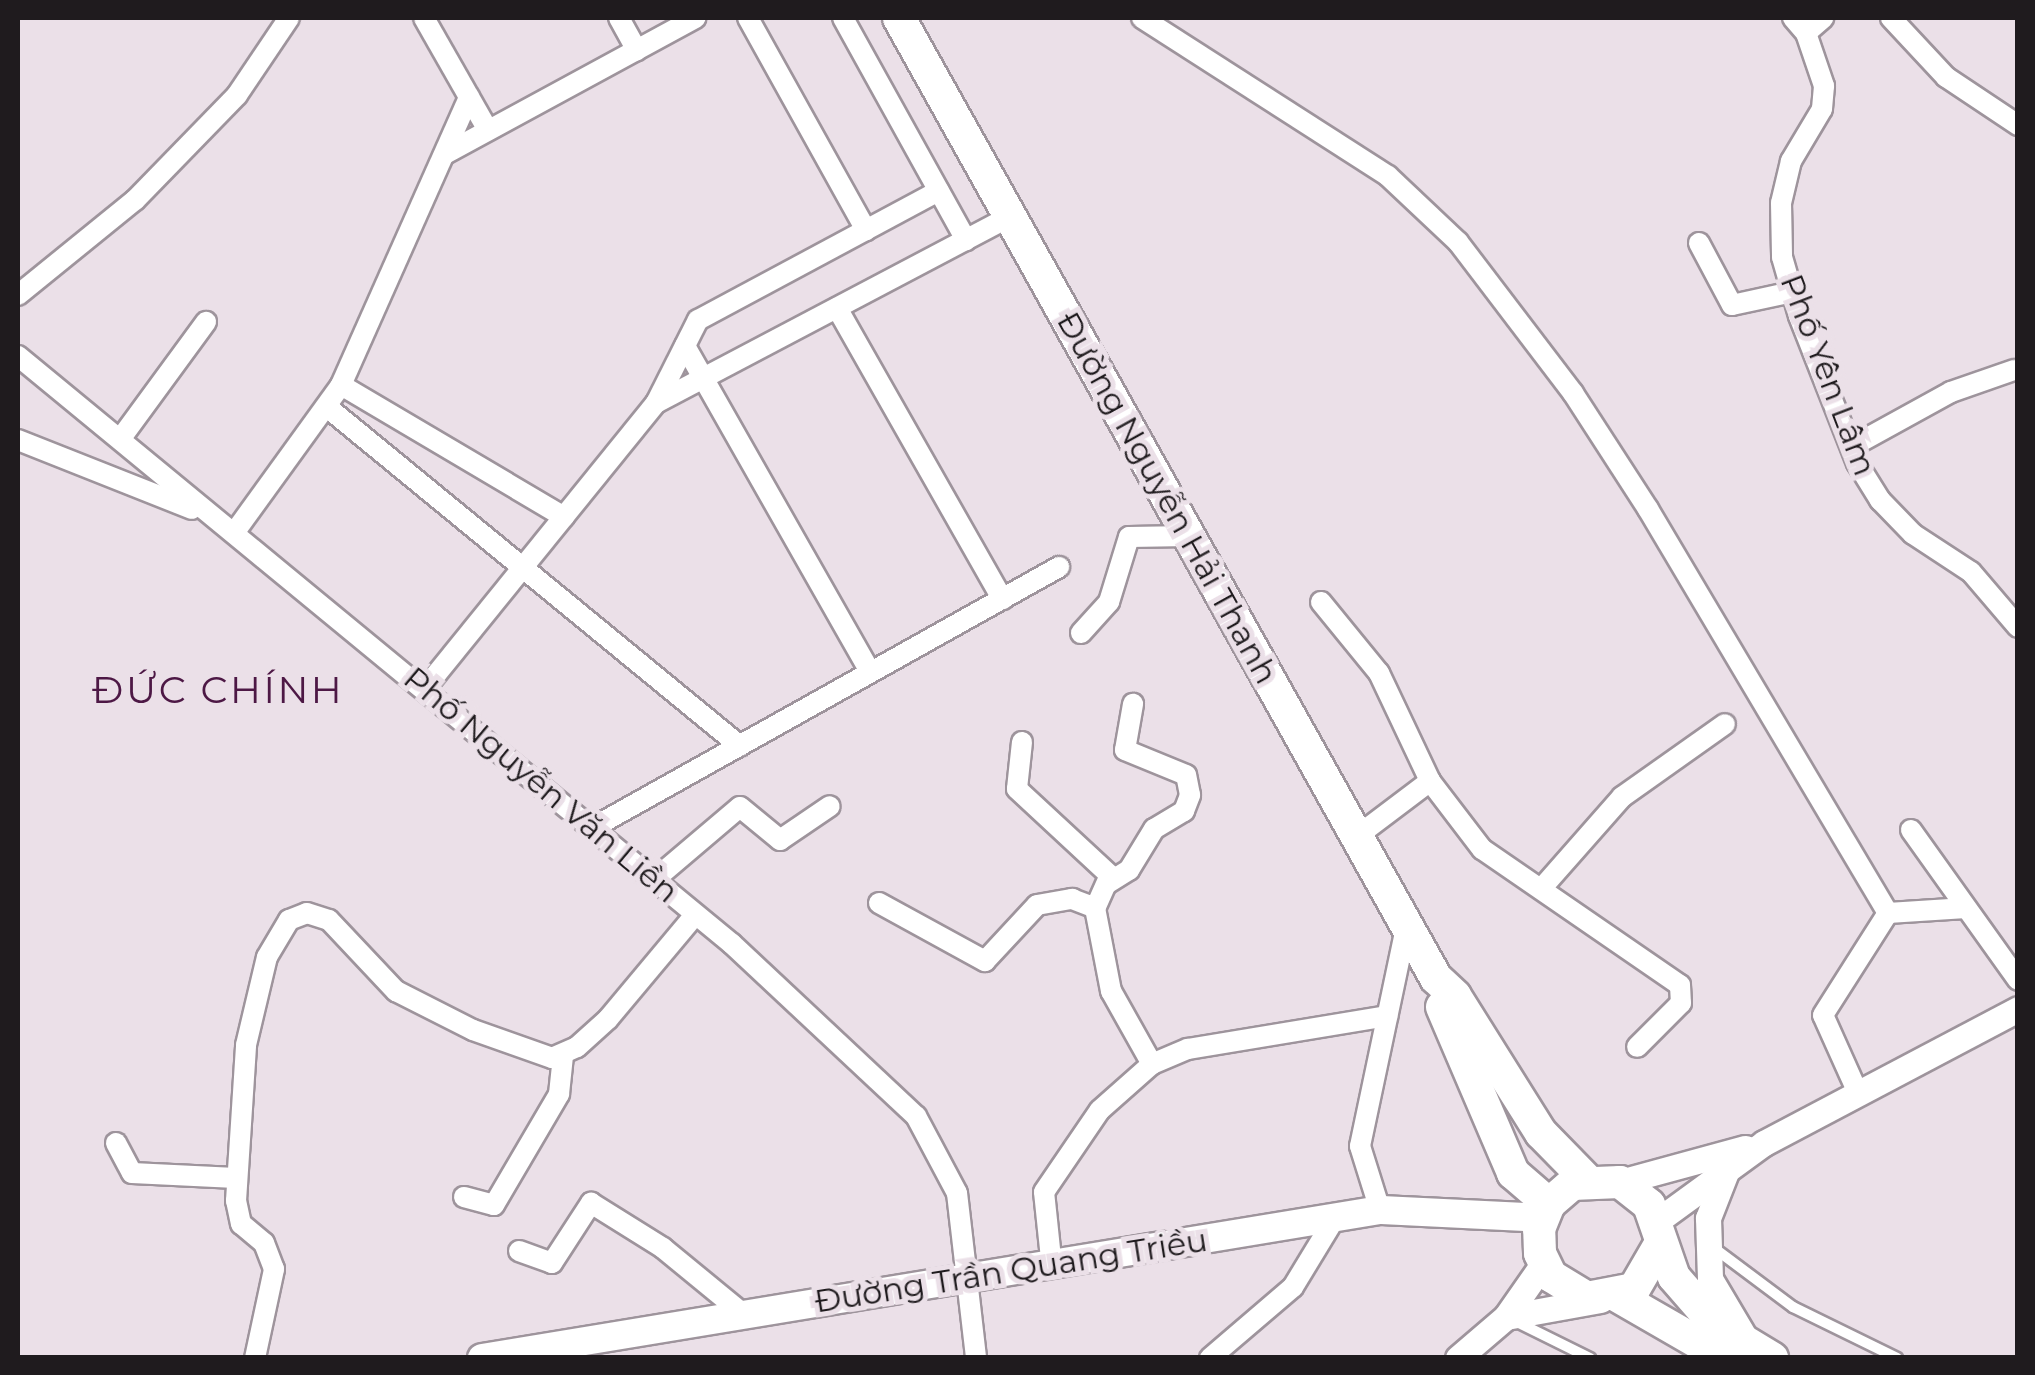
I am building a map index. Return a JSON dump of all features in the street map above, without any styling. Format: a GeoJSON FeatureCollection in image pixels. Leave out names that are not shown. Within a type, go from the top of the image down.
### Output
{"type":"FeatureCollection","features":[{"type":"Feature","properties":{"kind":"highway","name":"Đường Nguyễn Hải Thanh"},"geometry":{"type":"LineString","coordinates":[[899,18],[1436,978],[1513,1172],[1546,1211]]}},
{"type":"Feature","properties":{"kind":"highway","name":"Đường Nguyễn Hải Thanh"},"geometry":{"type":"LineString","coordinates":[[1436,978],[1454,996],[1541,1133],[1587,1180]]}},
{"type":"Feature","properties":{"kind":"highway"},"geometry":{"type":"LineString","coordinates":[[1587,1180],[1620,1182],[1636,1191],[1674,1276],[1714,1323],[1748,1352],[1610,1298],[1574,1294],[1544,1264],[1546,1211],[1587,1180]]}},
{"type":"Feature","properties":{"kind":"highway"},"geometry":{"type":"LineString","coordinates":[[1610,1298],[1646,1278],[1658,1233]]}},
{"type":"Feature","properties":{"kind":"main road","name":"Đường Trần Quang Triều"},"geometry":{"type":"LineString","coordinates":[[482,1358],[742,1312],[1052,1268],[1380,1210],[1546,1211]]}},
{"type":"Feature","properties":{"kind":"street"},"geometry":{"type":"LineString","coordinates":[[18,295],[135,200],[237,95],[290,18]]}},
{"type":"Feature","properties":{"kind":"street"},"geometry":{"type":"LineString","coordinates":[[424,18],[488,130]]}},
{"type":"Feature","properties":{"kind":"street"},"geometry":{"type":"LineString","coordinates":[[619,18],[637,50]]}},
{"type":"Feature","properties":{"kind":"street"},"geometry":{"type":"LineString","coordinates":[[446,154],[696,18]]}},
{"type":"Feature","properties":{"kind":"street"},"geometry":{"type":"LineString","coordinates":[[748,18],[866,230]]}},
{"type":"Feature","properties":{"kind":"street"},"geometry":{"type":"LineString","coordinates":[[843,18],[966,240]]}},
{"type":"Feature","properties":{"kind":"street"},"geometry":{"type":"LineString","coordinates":[[1142,18],[1232,69],[1388,176],[1458,242],[1574,394],[1648,509],[1888,913]]}},
{"type":"Feature","properties":{"kind":"street"},"geometry":{"type":"LineString","coordinates":[[1799,25],[1823,18]]}},
{"type":"Feature","properties":{"kind":"street"},"geometry":{"type":"LineString","coordinates":[[1891,18],[1946,77],[2018,124]]}},
{"type":"Feature","properties":{"kind":"street","name":"Phố Yên Lâm"},"geometry":{"type":"LineString","coordinates":[[1799,25],[1824,86],[1822,109],[1791,161],[1781,203],[1782,257],[1792,292],[1850,447],[1880,500],[1912,534],[1971,572],[2018,627]]}},
{"type":"Feature","properties":{"kind":"street"},"geometry":{"type":"LineString","coordinates":[[234,533],[342,384],[469,97]]}},
{"type":"Feature","properties":{"kind":"street"},"geometry":{"type":"LineString","coordinates":[[426,687],[656,404],[698,320],[940,191]]}},
{"type":"Feature","properties":{"kind":"street"},"geometry":{"type":"LineString","coordinates":[[656,404],[1010,216]]}},
{"type":"Feature","properties":{"kind":"street"},"geometry":{"type":"LineString","coordinates":[[1700,244],[1732,305],[1792,292]]}},
{"type":"Feature","properties":{"kind":"street"},"geometry":{"type":"LineString","coordinates":[[837,308],[1002,599]]}},
{"type":"Feature","properties":{"kind":"street"},"geometry":{"type":"LineString","coordinates":[[121,438],[206,322]]}},
{"type":"Feature","properties":{"kind":"street"},"geometry":{"type":"LineString","coordinates":[[685,346],[870,672]]}},
{"type":"Feature","properties":{"kind":"street","name":"Phố Nguyễn Văn Liền"},"geometry":{"type":"LineString","coordinates":[[18,356],[121,438],[201,512],[234,533],[594,827],[916,1116],[957,1193],[976,1358]]}},
{"type":"Feature","properties":{"kind":"street"},"geometry":{"type":"LineString","coordinates":[[1850,447],[1951,392],[2014,370]]}},
{"type":"Feature","properties":{"kind":"street"},"geometry":{"type":"LineString","coordinates":[[342,384],[564,516]]}},
{"type":"Feature","properties":{"kind":"street"},"geometry":{"type":"LineString","coordinates":[[327,407],[740,746]]}},
{"type":"Feature","properties":{"kind":"street"},"geometry":{"type":"LineString","coordinates":[[18,440],[201,512]]}},
{"type":"Feature","properties":{"kind":"street"},"geometry":{"type":"LineString","coordinates":[[1082,633],[1109,602],[1128,537],[1188,536]]}},
{"type":"Feature","properties":{"kind":"street"},"geometry":{"type":"LineString","coordinates":[[594,827],[1059,567]]}},
{"type":"Feature","properties":{"kind":"street"},"geometry":{"type":"LineString","coordinates":[[1322,602],[1380,673],[1430,781],[1482,849],[1684,991],[1680,1003],[1637,1047]]}},
{"type":"Feature","properties":{"kind":"street"},"geometry":{"type":"LineString","coordinates":[[1133,704],[1125,750],[1186,776],[1190,795],[1184,811],[1154,830],[1129,870],[1108,883],[1095,908],[1112,990],[1152,1064]]}},
{"type":"Feature","properties":{"kind":"street"},"geometry":{"type":"LineString","coordinates":[[1542,889],[1622,798],[1725,724]]}},
{"type":"Feature","properties":{"kind":"street"},"geometry":{"type":"LineString","coordinates":[[1022,742],[1017,789],[1105,869],[1108,883]]}},
{"type":"Feature","properties":{"kind":"street"},"geometry":{"type":"LineString","coordinates":[[1356,837],[1430,781]]}},
{"type":"Feature","properties":{"kind":"street"},"geometry":{"type":"LineString","coordinates":[[655,879],[740,807],[780,840],[830,806]]}},
{"type":"Feature","properties":{"kind":"street"},"geometry":{"type":"LineString","coordinates":[[1911,830],[2018,980]]}},
{"type":"Feature","properties":{"kind":"street"},"geometry":{"type":"LineString","coordinates":[[880,904],[985,961],[1037,905],[1072,900],[1095,908]]}},
{"type":"Feature","properties":{"kind":"street"},"geometry":{"type":"LineString","coordinates":[[1888,913],[1966,908]]}},
{"type":"Feature","properties":{"kind":"street"},"geometry":{"type":"LineString","coordinates":[[1858,1094],[1823,1015],[1888,913]]}},
{"type":"Feature","properties":{"kind":"street"},"geometry":{"type":"LineString","coordinates":[[254,1358],[274,1269],[264,1243],[241,1224],[236,1178],[246,1045],[258,985],[274,940],[297,914],[318,915],[338,926],[372,971],[418,1005],[533,1054],[564,1055],[608,1019],[695,915]]}},
{"type":"Feature","properties":{"kind":"street"},"geometry":{"type":"LineString","coordinates":[[1380,1210],[1360,1146],[1406,927]]}},
{"type":"Feature","properties":{"kind":"street"},"geometry":{"type":"LineString","coordinates":[[1658,1233],[1729,1166],[1764,1143],[2018,1009]]}},
{"type":"Feature","properties":{"kind":"street"},"geometry":{"type":"LineString","coordinates":[[1052,1268],[1044,1192],[1100,1110],[1152,1064],[1188,1049],[1388,1016]]}},
{"type":"Feature","properties":{"kind":"street"},"geometry":{"type":"LineString","coordinates":[[464,1196],[488,1206],[496,1202],[560,1094],[564,1055]]}},
{"type":"Feature","properties":{"kind":"street"},"geometry":{"type":"LineString","coordinates":[[1620,1182],[1764,1143]]}},
{"type":"Feature","properties":{"kind":"street"},"geometry":{"type":"LineString","coordinates":[[116,1144],[132,1173],[236,1178]]}},
{"type":"Feature","properties":{"kind":"street"},"geometry":{"type":"LineString","coordinates":[[1729,1166],[1708,1218],[1710,1278],[1748,1352]]}},
{"type":"Feature","properties":{"kind":"street"},"geometry":{"type":"LineString","coordinates":[[518,1251],[552,1263],[591,1203],[663,1248],[742,1312]]}},
{"type":"Feature","properties":{"kind":"street"},"geometry":{"type":"LineString","coordinates":[[1210,1358],[1293,1287],[1335,1218]]}},
{"type":"Feature","properties":{"kind":"street"},"geometry":{"type":"LineString","coordinates":[[1458,1358],[1506,1317],[1544,1264]]}},
{"type":"Feature","properties":{"kind":"street"},"geometry":{"type":"LineString","coordinates":[[1506,1317],[1610,1298]]}},
{"type":"Feature","properties":{"kind":"lane"},"geometry":{"type":"LineString","coordinates":[[1710,1244],[1793,1307],[1897,1358]]}},
{"type":"Feature","properties":{"kind":"lane"},"geometry":{"type":"LineString","coordinates":[[1506,1317],[1590,1358]]}},
{"type":"Feature","properties":{"kind":"district","name":"ĐỨC CHÍNH"},"geometry":{"type":"Point","coordinates":[218,690]}}]}
